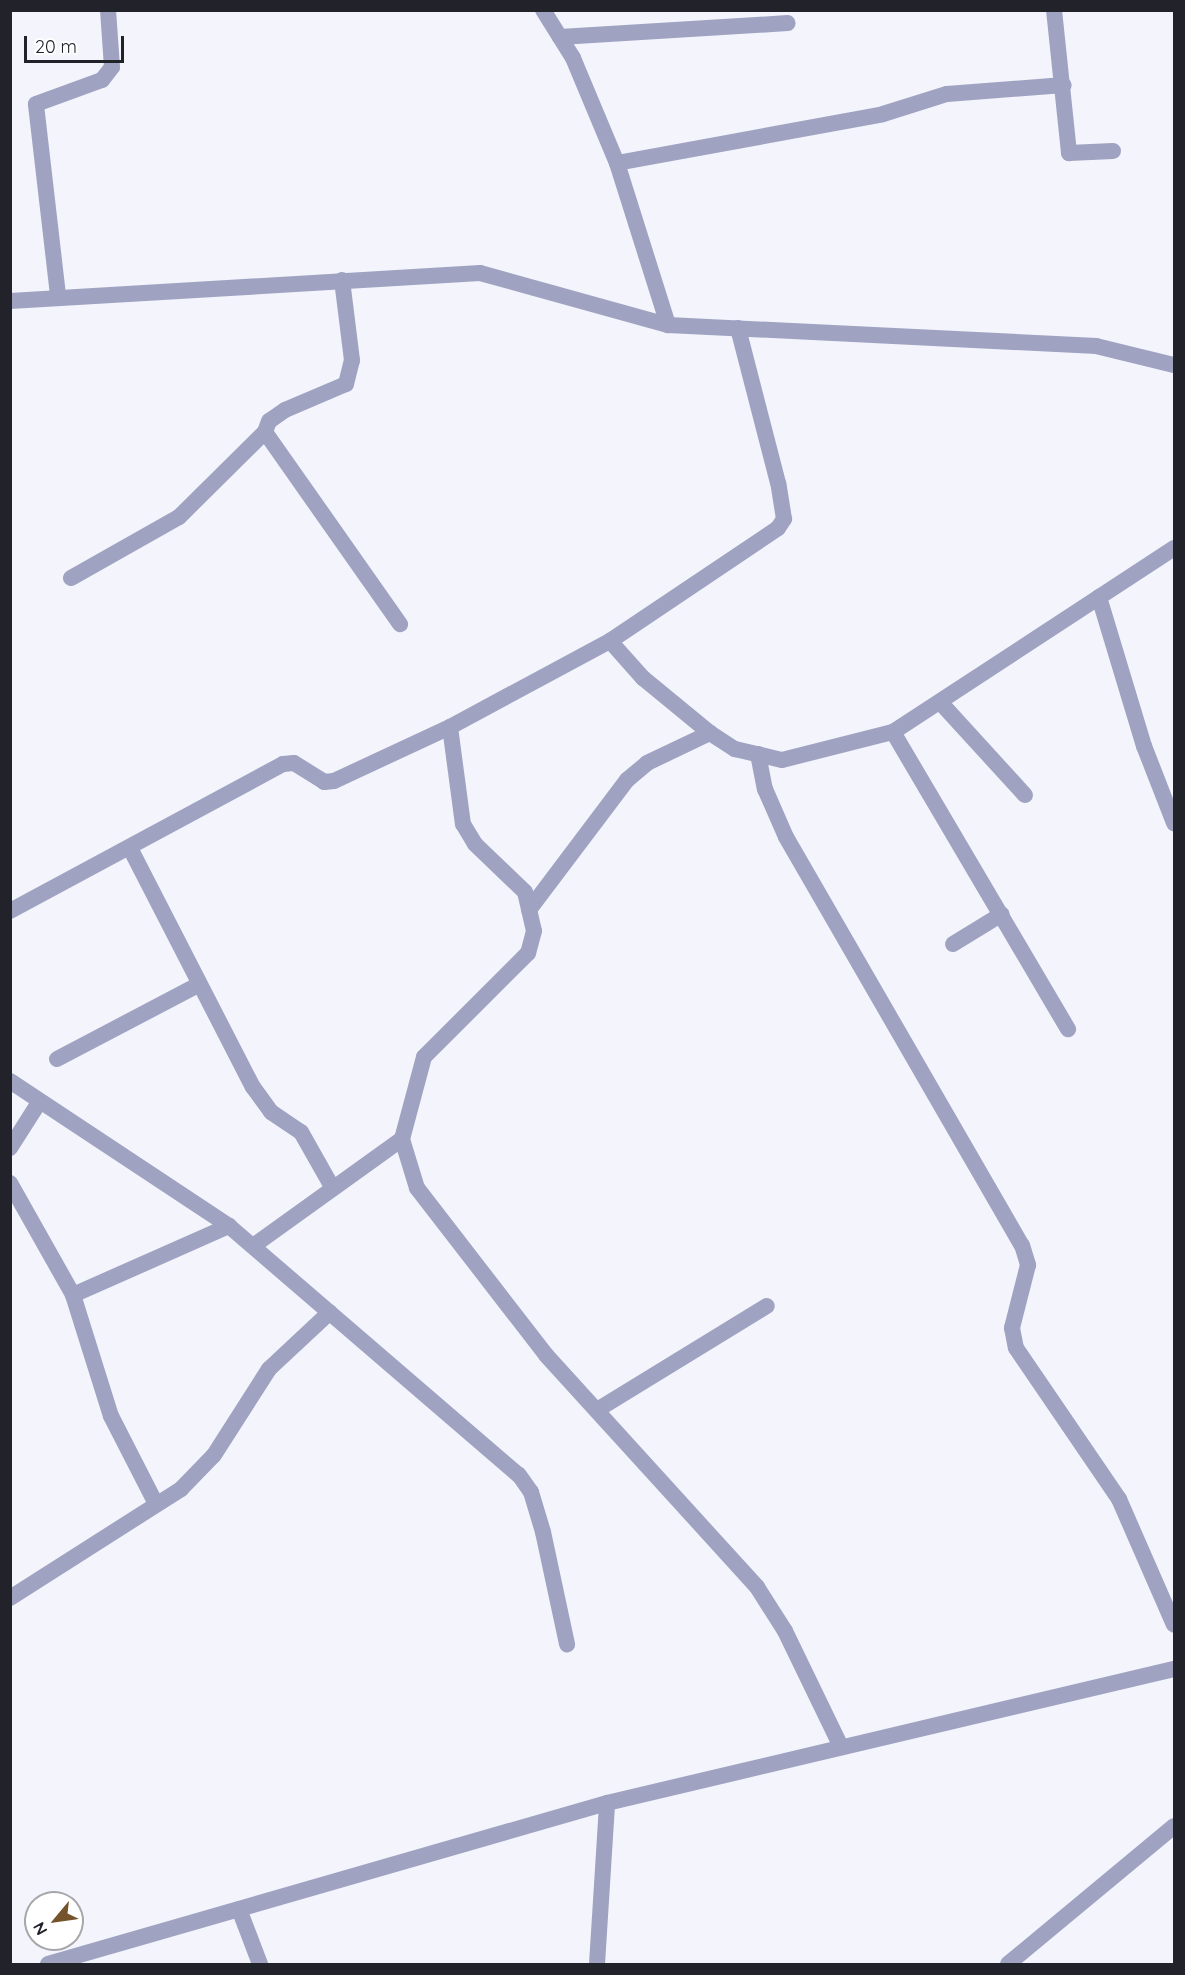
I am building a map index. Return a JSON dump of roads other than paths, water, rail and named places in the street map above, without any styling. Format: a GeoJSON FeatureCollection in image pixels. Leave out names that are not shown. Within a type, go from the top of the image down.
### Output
{"type":"FeatureCollection","features":[{"type":"Feature","properties":{"kind":"street"},"geometry":{"type":"LineString","coordinates":[[58,295],[36,104],[102,80],[112,67],[108,10]]}},
{"type":"Feature","properties":{"kind":"street"},"geometry":{"type":"LineString","coordinates":[[543,10],[560,37],[617,163],[668,325]]}},
{"type":"Feature","properties":{"kind":"street"},"geometry":{"type":"LineString","coordinates":[[1054,10],[1064,85],[1069,153],[1113,151]]}},
{"type":"Feature","properties":{"kind":"street"},"geometry":{"type":"LineString","coordinates":[[560,37],[788,23]]}},
{"type":"Feature","properties":{"kind":"street"},"geometry":{"type":"LineString","coordinates":[[617,163],[883,114],[947,94],[1064,85]]}},
{"type":"Feature","properties":{"kind":"street"},"geometry":{"type":"LineString","coordinates":[[10,301],[58,295],[480,273],[668,325],[1096,346],[1174,365]]}},
{"type":"Feature","properties":{"kind":"street"},"geometry":{"type":"LineString","coordinates":[[70,578],[179,517],[265,432],[269,421],[285,410],[346,384],[352,360],[342,280]]}},
{"type":"Feature","properties":{"kind":"street"},"geometry":{"type":"LineString","coordinates":[[10,911],[284,764],[294,763],[324,782],[334,781],[450,727],[610,640],[778,528],[783,519],[738,328]]}},
{"type":"Feature","properties":{"kind":"street"},"geometry":{"type":"LineString","coordinates":[[265,432],[400,624]]}},
{"type":"Feature","properties":{"kind":"street"},"geometry":{"type":"LineString","coordinates":[[610,640],[643,678],[710,733],[735,749],[782,760],[893,732],[1174,548]]}},
{"type":"Feature","properties":{"kind":"street"},"geometry":{"type":"LineString","coordinates":[[1099,597],[1144,746],[1174,823]]}},
{"type":"Feature","properties":{"kind":"street"},"geometry":{"type":"LineString","coordinates":[[940,702],[1025,795]]}},
{"type":"Feature","properties":{"kind":"street"},"geometry":{"type":"LineString","coordinates":[[450,727],[463,824],[475,844],[525,892],[534,931],[528,953],[424,1057],[402,1139],[417,1188],[597,1410],[757,1587],[785,1631],[840,1745]]}},
{"type":"Feature","properties":{"kind":"street"},"geometry":{"type":"LineString","coordinates":[[893,732],[1068,1029]]}},
{"type":"Feature","properties":{"kind":"street"},"geometry":{"type":"LineString","coordinates":[[530,910],[627,780],[647,763],[710,733]]}},
{"type":"Feature","properties":{"kind":"street"},"geometry":{"type":"LineString","coordinates":[[758,754],[765,789],[786,837],[1022,1245],[1028,1265],[1012,1328],[1016,1348],[1119,1499],[1174,1625]]}},
{"type":"Feature","properties":{"kind":"street"},"geometry":{"type":"LineString","coordinates":[[130,848],[253,1088],[271,1112],[297,1127],[331,1185]]}},
{"type":"Feature","properties":{"kind":"street"},"geometry":{"type":"LineString","coordinates":[[952,944],[1002,914]]}},
{"type":"Feature","properties":{"kind":"street"},"geometry":{"type":"LineString","coordinates":[[57,1059],[200,984]]}},
{"type":"Feature","properties":{"kind":"street"},"geometry":{"type":"LineString","coordinates":[[10,1082],[38,1104],[229,1226],[519,1475],[531,1492],[543,1532],[567,1644]]}},
{"type":"Feature","properties":{"kind":"street"},"geometry":{"type":"LineString","coordinates":[[10,1148],[38,1104]]}},
{"type":"Feature","properties":{"kind":"street"},"geometry":{"type":"LineString","coordinates":[[253,1246],[331,1185],[402,1139]]}},
{"type":"Feature","properties":{"kind":"street"},"geometry":{"type":"LineString","coordinates":[[10,1183],[73,1294],[111,1416],[156,1504]]}},
{"type":"Feature","properties":{"kind":"street"},"geometry":{"type":"LineString","coordinates":[[73,1294],[229,1226]]}},
{"type":"Feature","properties":{"kind":"street"},"geometry":{"type":"LineString","coordinates":[[597,1410],[767,1305]]}},
{"type":"Feature","properties":{"kind":"street"},"geometry":{"type":"LineString","coordinates":[[10,1598],[181,1489],[214,1455],[269,1370],[330,1312]]}},
{"type":"Feature","properties":{"kind":"street"},"geometry":{"type":"LineString","coordinates":[[48,1965],[608,1803],[840,1745],[1174,1669]]}},
{"type":"Feature","properties":{"kind":"street"},"geometry":{"type":"LineString","coordinates":[[597,1965],[608,1803]]}},
{"type":"Feature","properties":{"kind":"street"},"geometry":{"type":"LineString","coordinates":[[1008,1965],[1174,1826]]}},
{"type":"Feature","properties":{"kind":"street"},"geometry":{"type":"LineString","coordinates":[[239,1909],[261,1965]]}}]}
